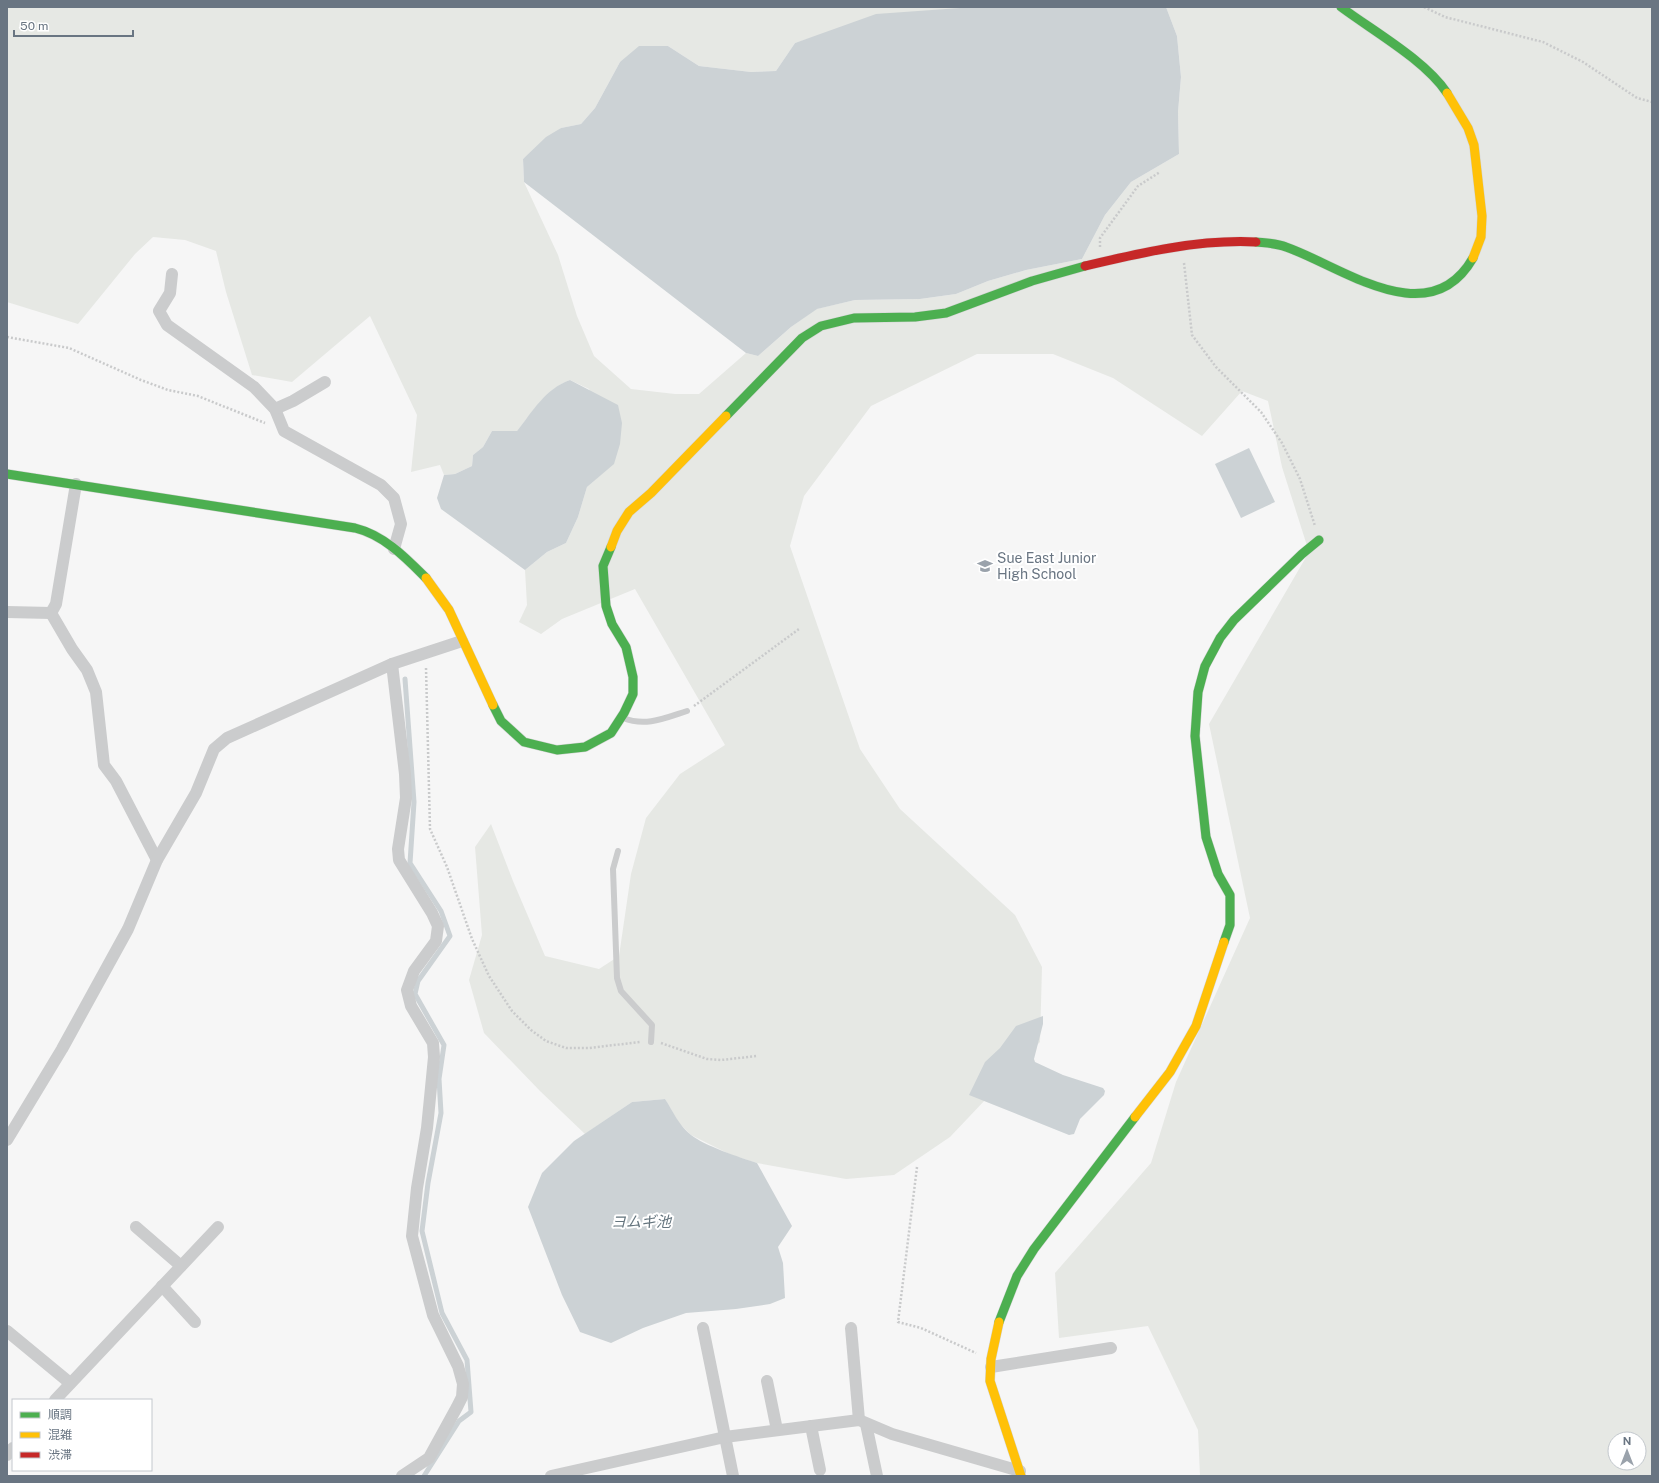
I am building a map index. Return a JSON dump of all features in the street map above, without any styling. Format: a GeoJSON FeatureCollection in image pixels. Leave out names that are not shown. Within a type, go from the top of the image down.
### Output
{"type":"FeatureCollection","features":[{"type":"Feature","properties":{"kind":"street"},"geometry":{"type":"LineString","coordinates":[[7,474],[328,523],[369,533],[394,549],[427,580],[445,605],[459,628],[462,641],[501,721],[524,742],[557,750],[586,747],[611,733],[633,694],[633,677],[626,647],[612,624],[606,606],[603,572],[608,550],[617,531],[629,512],[651,493],[802,338],[823,325],[843,319],[866,316],[919,318],[944,313],[1032,281],[1100,262],[1182,247],[1228,242],[1258,242],[1287,247],[1372,285],[1401,295],[1431,292],[1455,280],[1468,264],[1479,245],[1482,223],[1472,138],[1443,88],[1418,64],[1341,7]]}},
{"type":"Feature","properties":{"kind":"street"},"geometry":{"type":"LineString","coordinates":[[172,274],[170,293],[159,311],[167,325],[254,387],[275,409],[284,431],[381,485],[394,498],[401,524],[394,549]]}},
{"type":"Feature","properties":{"kind":"street"},"geometry":{"type":"LineString","coordinates":[[275,409],[293,401],[325,382]]}},
{"type":"Feature","properties":{"kind":"street"},"geometry":{"type":"LineString","coordinates":[[51,613],[56,604],[76,484]]}},
{"type":"Feature","properties":{"kind":"street"},"geometry":{"type":"LineString","coordinates":[[1020,1473],[990,1381],[991,1363],[997,1327],[1017,1276],[1034,1249],[1170,1072],[1196,1026],[1230,925],[1230,895],[1218,874],[1206,837],[1195,736],[1198,692],[1205,666],[1220,638],[1234,620],[1302,554],[1319,540]]}},
{"type":"Feature","properties":{"kind":"street"},"geometry":{"type":"LineString","coordinates":[[7,612],[51,613]]}},
{"type":"Feature","properties":{"kind":"street"},"geometry":{"type":"LineString","coordinates":[[51,613],[72,649],[87,670],[96,692],[104,765],[116,781],[157,860]]}},
{"type":"Feature","properties":{"kind":"street"},"geometry":{"type":"LineString","coordinates":[[7,1140],[62,1049],[128,929],[157,860],[196,793],[214,749],[227,738],[392,664],[462,641]]}},
{"type":"Feature","properties":{"kind":"street"},"geometry":{"type":"LineString","coordinates":[[392,664],[405,790],[398,849],[399,860],[432,913],[438,926],[436,941],[414,971],[407,990],[411,1006],[433,1043],[434,1057],[427,1128],[414,1209],[412,1236],[433,1315],[458,1366],[463,1384],[462,1397],[429,1458],[402,1476]]}},
{"type":"Feature","properties":{"kind":"street"},"geometry":{"type":"LineString","coordinates":[[136,1227],[181,1266]]}},
{"type":"Feature","properties":{"kind":"street"},"geometry":{"type":"LineString","coordinates":[[56,1399],[218,1227]]}},
{"type":"Feature","properties":{"kind":"street"},"geometry":{"type":"LineString","coordinates":[[162,1286],[195,1322]]}},
{"type":"Feature","properties":{"kind":"street"},"geometry":{"type":"LineString","coordinates":[[703,1328],[733,1476]]}},
{"type":"Feature","properties":{"kind":"street"},"geometry":{"type":"LineString","coordinates":[[851,1328],[862,1422],[877,1476]]}},
{"type":"Feature","properties":{"kind":"street"},"geometry":{"type":"LineString","coordinates":[[7,1331],[70,1383]]}},
{"type":"Feature","properties":{"kind":"street"},"geometry":{"type":"LineString","coordinates":[[991,1363],[1110,1348]]}},
{"type":"Feature","properties":{"kind":"street"},"geometry":{"type":"LineString","coordinates":[[767,1381],[777,1430]]}},
{"type":"Feature","properties":{"kind":"street"},"geometry":{"type":"LineString","coordinates":[[551,1476],[725,1437],[811,1426],[862,1422],[892,1434],[1020,1473]]}},
{"type":"Feature","properties":{"kind":"street"},"geometry":{"type":"LineString","coordinates":[[811,1426],[820,1470]]}},
{"type":"Feature","properties":{"kind":"lane"},"geometry":{"type":"LineString","coordinates":[[621,717],[634,722],[645,723],[687,712]]}},
{"type":"Feature","properties":{"kind":"lane"},"geometry":{"type":"LineString","coordinates":[[618,852],[613,870],[617,978],[621,992],[652,1025],[651,1042]]}},
{"type":"Feature","properties":{"kind":"path"},"geometry":{"type":"LineString","coordinates":[[1424,7],[1444,17],[1543,42],[1583,62],[1637,98],[1652,102]]}},
{"type":"Feature","properties":{"kind":"path"},"geometry":{"type":"LineString","coordinates":[[1100,262],[1100,238],[1138,186],[1160,172]]}},
{"type":"Feature","properties":{"kind":"path"},"geometry":{"type":"LineString","coordinates":[[1182,247],[1192,335],[1216,367],[1261,412],[1282,443],[1300,479],[1319,540]]}},
{"type":"Feature","properties":{"kind":"path"},"geometry":{"type":"LineString","coordinates":[[7,337],[69,348],[141,380],[168,390],[198,396],[284,431]]}},
{"type":"Feature","properties":{"kind":"path"},"geometry":{"type":"LineString","coordinates":[[687,712],[798,629]]}},
{"type":"Feature","properties":{"kind":"path"},"geometry":{"type":"LineString","coordinates":[[426,653],[430,829],[447,867],[472,939],[489,976],[512,1011],[531,1030],[546,1041],[566,1048],[589,1048],[651,1042],[660,1043],[707,1059],[721,1060],[757,1056]]}},
{"type":"Feature","properties":{"kind":"path"},"geometry":{"type":"LineString","coordinates":[[917,1167],[898,1322],[921,1328],[991,1363]]}},
{"type":"Feature","properties":{"kind":"shaded area"},"geometry":{"type":"Polygon","coordinates":[[[7,7],[974,7],[832,31],[795,43],[776,71],[751,72],[699,66],[668,46],[620,62],[595,108],[581,124],[561,128],[523,159],[524,182],[558,255],[577,316],[594,356],[631,389],[675,394],[699,394],[746,353],[758,356],[791,327],[816,309],[855,300],[920,299],[956,294],[988,281],[1026,270],[1082,259],[1105,215],[1131,182],[1179,154],[1178,112],[1181,77],[1177,36],[1166,7],[1652,7],[1652,1476],[1200,1476],[1198,1430],[1148,1326],[1059,1338],[1055,1273],[1151,1163],[1176,1082],[1250,918],[1209,724],[1309,552],[1282,467],[1268,401],[1242,391],[1202,436],[1113,378],[1053,354],[977,354],[871,406],[804,496],[790,546],[860,749],[900,809],[1015,915],[1042,967],[1040,1042],[950,1137],[894,1175],[846,1179],[757,1163],[731,1155],[691,1135],[679,1123],[665,1099],[632,1102],[585,1134],[540,1091],[484,1033],[469,980],[482,935],[475,847],[491,824],[513,881],[545,956],[599,969],[619,956],[631,874],[646,818],[680,774],[725,745],[635,589],[562,619],[541,634],[519,622],[527,605],[525,570],[547,552],[566,543],[578,517],[587,487],[614,463],[589,389],[570,380],[561,384],[540,402],[517,431],[492,431],[483,447],[473,455],[472,466],[455,474],[444,475],[440,465],[411,472],[417,415],[370,316],[292,382],[252,375],[226,292],[216,251],[185,240],[153,237],[135,254],[78,324],[7,302],[7,7]]]}},
{"type":"Feature","properties":{"kind":"water"},"geometry":{"type":"Polygon","coordinates":[[[974,7],[1166,7],[1177,36],[1181,77],[1178,112],[1179,154],[1131,182],[1105,215],[1082,259],[1026,270],[988,281],[956,294],[920,299],[855,300],[817,309],[791,327],[758,356],[746,353],[524,182],[523,159],[546,137],[561,128],[581,124],[595,108],[620,62],[639,46],[668,46],[699,66],[751,72],[776,71],[795,43],[876,14],[974,7]]]}},
{"type":"Feature","properties":{"kind":"water"},"geometry":{"type":"Polygon","coordinates":[[[570,380],[618,405],[622,423],[620,444],[614,464],[587,487],[578,517],[566,543],[547,552],[525,570],[441,509],[437,498],[444,475],[455,474],[472,466],[473,455],[483,447],[492,431],[517,431],[546,395],[561,384],[570,380]]]}},
{"type":"Feature","properties":{"kind":"water"},"geometry":{"type":"Polygon","coordinates":[[[1249,448],[1275,502],[1241,518],[1215,464],[1249,448]]]}},
{"type":"Feature","properties":{"kind":"water"},"geometry":{"type":"Polygon","coordinates":[[[1043,1016],[1043,1024],[1034,1059],[1035,1062],[1063,1075],[1103,1088],[1105,1091],[1104,1095],[1080,1119],[1074,1134],[1069,1135],[969,1095],[985,1062],[1000,1048],[1016,1026],[1043,1016]]]}},
{"type":"Feature","properties":{"kind":"water","name":"ヨムギ池"},"geometry":{"type":"Polygon","coordinates":[[[665,1099],[680,1123],[691,1135],[713,1147],[757,1163],[792,1226],[778,1247],[783,1263],[785,1298],[770,1304],[736,1309],[686,1313],[643,1328],[611,1343],[580,1332],[562,1295],[528,1207],[542,1173],[574,1141],[632,1102],[665,1099]]]}},
{"type":"Feature","properties":{"kind":"waterway"},"geometry":{"type":"LineString","coordinates":[[405,679],[414,802],[410,863],[441,911],[450,936],[418,981],[415,994],[444,1045],[439,1079],[441,1113],[428,1183],[422,1231],[442,1313],[467,1360],[471,1412],[459,1421],[424,1476]]}},
{"type":"Feature","properties":{"kind":"traffic: fast"},"geometry":{"type":"LineString","coordinates":[[1341,7],[1398,47],[1426,69],[1447,93]]}},
{"type":"Feature","properties":{"kind":"traffic: fast"},"geometry":{"type":"LineString","coordinates":[[1256,242],[1271,243],[1282,246],[1358,279],[1384,288],[1409,293],[1433,291],[1455,280],[1473,258]]}},
{"type":"Feature","properties":{"kind":"traffic: fast"},"geometry":{"type":"LineString","coordinates":[[726,416],[802,338],[821,326],[854,318],[915,317],[946,313],[1032,281],[1085,266]]}},
{"type":"Feature","properties":{"kind":"traffic: fast"},"geometry":{"type":"LineString","coordinates":[[7,474],[355,528],[376,536],[394,548],[426,578]]}},
{"type":"Feature","properties":{"kind":"traffic: fast"},"geometry":{"type":"LineString","coordinates":[[1224,942],[1230,925],[1230,895],[1218,874],[1206,837],[1195,736],[1198,692],[1205,666],[1220,638],[1234,620],[1302,554],[1319,540]]}},
{"type":"Feature","properties":{"kind":"traffic: fast"},"geometry":{"type":"LineString","coordinates":[[493,705],[501,721],[524,742],[557,750],[585,747],[611,733],[624,713],[633,694],[633,677],[626,647],[612,624],[606,606],[603,566],[611,547]]}},
{"type":"Feature","properties":{"kind":"traffic: fast"},"geometry":{"type":"LineString","coordinates":[[999,1322],[1017,1276],[1034,1249],[1135,1117]]}},
{"type":"Feature","properties":{"kind":"traffic: slow"},"geometry":{"type":"LineString","coordinates":[[1447,93],[1468,128],[1474,145],[1482,216],[1481,237],[1473,258]]}},
{"type":"Feature","properties":{"kind":"traffic: slow"},"geometry":{"type":"LineString","coordinates":[[611,547],[617,531],[629,512],[651,493],[726,416]]}},
{"type":"Feature","properties":{"kind":"traffic: slow"},"geometry":{"type":"LineString","coordinates":[[426,578],[449,610],[493,705]]}},
{"type":"Feature","properties":{"kind":"traffic: slow"},"geometry":{"type":"LineString","coordinates":[[1135,1117],[1170,1072],[1196,1026],[1224,942]]}},
{"type":"Feature","properties":{"kind":"traffic: slow"},"geometry":{"type":"LineString","coordinates":[[999,1322],[991,1359],[990,1381],[1021,1476]]}},
{"type":"Feature","properties":{"kind":"traffic: jam"},"geometry":{"type":"LineString","coordinates":[[1085,266],[1127,256],[1191,245],[1256,242]]}},
{"type":"Feature","properties":{"kind":"place","name":"Sue East Junior High School"},"geometry":{"type":"Point","coordinates":[985,566]}}]}
